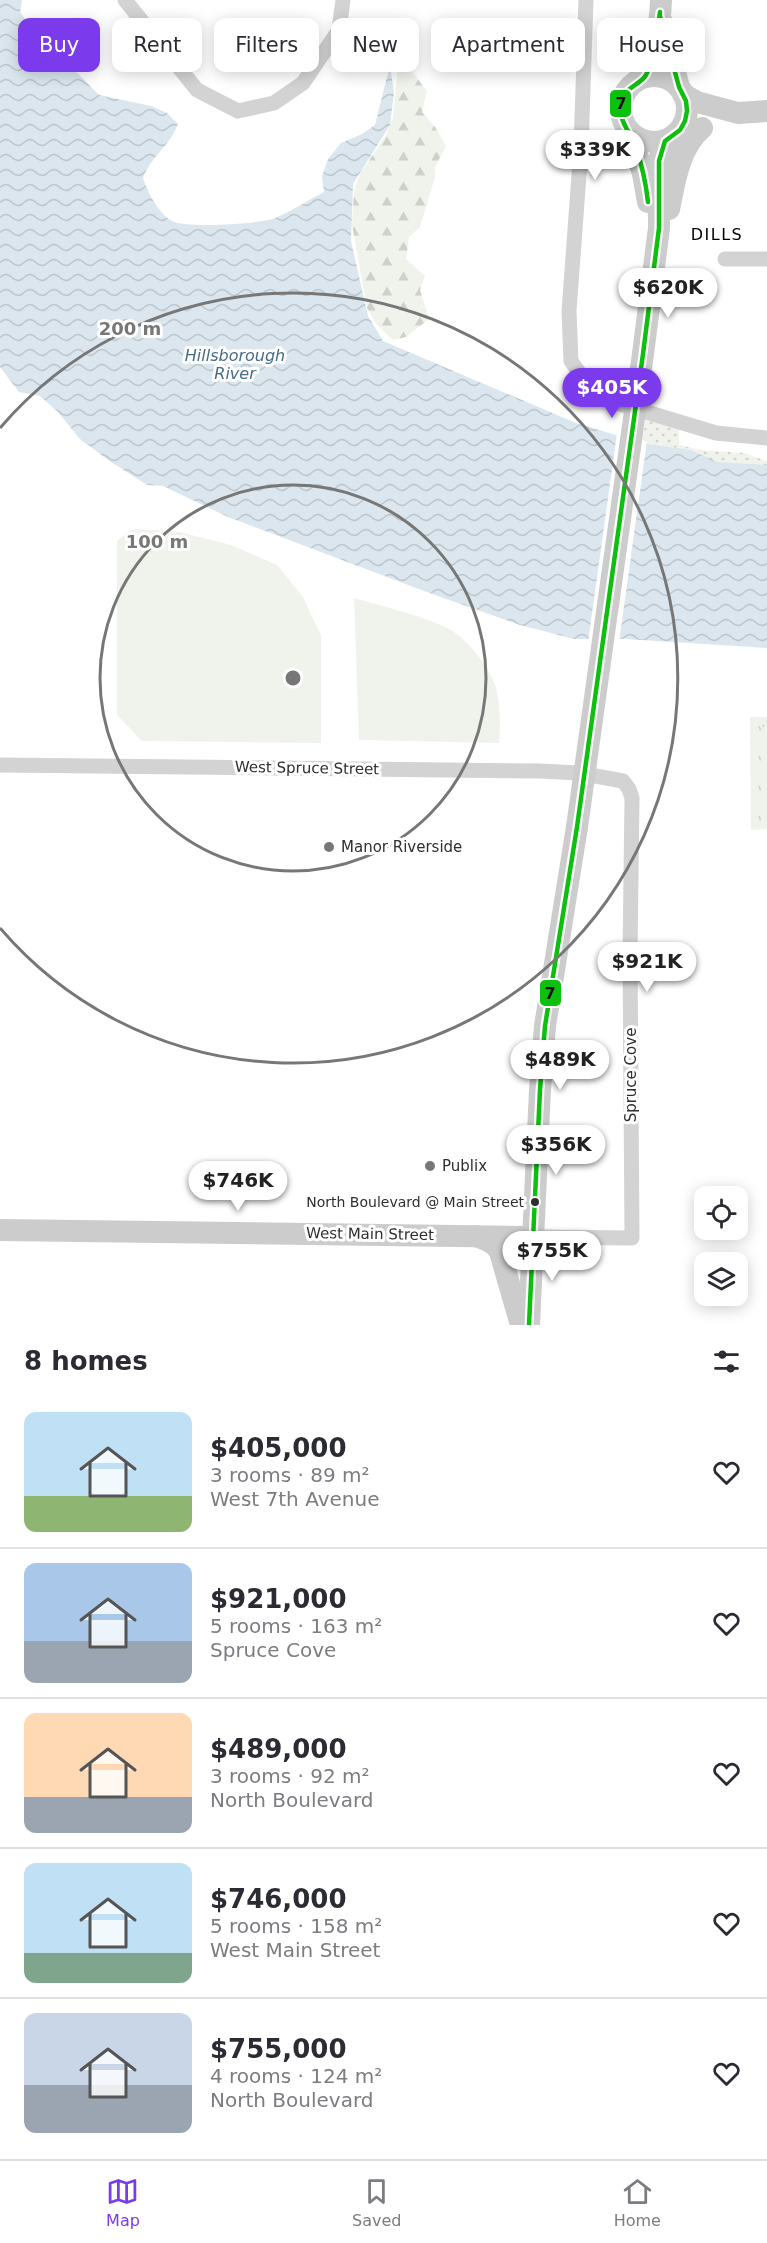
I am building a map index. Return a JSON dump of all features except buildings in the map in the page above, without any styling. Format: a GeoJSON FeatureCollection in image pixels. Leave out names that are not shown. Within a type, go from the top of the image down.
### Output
{"type":"FeatureCollection","features":[{"type":"Feature","properties":{"kind":"street"},"geometry":{"type":"LineString","coordinates":[[124,0],[197,90],[238,111],[274,103],[303,83],[339,30],[343,0]]}},
{"type":"Feature","properties":{"kind":"street"},"geometry":{"type":"LineString","coordinates":[[586,0],[581,148],[568,311],[571,361],[590,388],[610,401],[716,433],[767,438]]}},
{"type":"Feature","properties":{"kind":"street"},"geometry":{"type":"LineString","coordinates":[[645,77],[653,57],[660,8]]}},
{"type":"Feature","properties":{"kind":"street"},"geometry":{"type":"LineString","coordinates":[[529,1325],[545,1026],[578,827],[643,354],[659,228],[659,161],[669,138],[685,121],[687,111],[660,8]]}},
{"type":"Feature","properties":{"kind":"street"},"geometry":{"type":"LineString","coordinates":[[655,247],[644,174],[631,134],[621,117],[620,107],[628,88],[645,77],[660,77],[667,79],[697,102],[738,113]]}},
{"type":"Feature","properties":{"kind":"street"},"geometry":{"type":"LineString","coordinates":[[631,134],[647,142],[702,128],[738,113],[767,111]]}},
{"type":"Feature","properties":{"kind":"street"},"geometry":{"type":"LineString","coordinates":[[655,247],[665,225],[675,177],[684,152],[692,136],[702,128]]}},
{"type":"Feature","properties":{"kind":"street"},"geometry":{"type":"LineString","coordinates":[[725,259],[767,259]]}},
{"type":"Feature","properties":{"kind":"street","name":"West Spruce Street"},"geometry":{"type":"LineString","coordinates":[[0,765],[540,771],[579,772],[614,778]]}},
{"type":"Feature","properties":{"kind":"street","name":"Spruce Cove"},"geometry":{"type":"LineString","coordinates":[[614,778],[623,781],[632,798],[630,954],[632,1238]]}},
{"type":"Feature","properties":{"kind":"street","name":"West Main Street"},"geometry":{"type":"LineString","coordinates":[[0,1230],[632,1238]]}},
{"type":"Feature","properties":{"kind":"street"},"geometry":{"type":"LineString","coordinates":[[475,1235],[498,1248],[522,1325]]}},
{"type":"Feature","properties":{"kind":"green space"},"geometry":{"type":"Polygon","coordinates":[[[397,72],[413,72],[427,91],[422,112],[435,127],[446,146],[435,167],[435,177],[420,227],[409,237],[406,259],[425,276],[420,290],[429,319],[406,337],[393,340],[376,324],[367,308],[352,225],[354,191],[360,174],[386,135],[393,117],[397,72]]]}},
{"type":"Feature","properties":{"kind":"green space"},"geometry":{"type":"Polygon","coordinates":[[[646,418],[679,428],[679,445],[701,450],[744,453],[767,461],[767,466],[716,462],[691,450],[642,443],[646,418]]]}},
{"type":"Feature","properties":{"kind":"green space"},"geometry":{"type":"Polygon","coordinates":[[[137,529],[179,532],[231,545],[277,565],[303,597],[321,636],[321,743],[142,741],[117,715],[117,541],[129,531],[137,529]]]}},
{"type":"Feature","properties":{"kind":"green space"},"geometry":{"type":"Polygon","coordinates":[[[354,598],[436,623],[454,632],[469,645],[483,662],[496,688],[500,716],[499,743],[359,740],[354,598]]]}},
{"type":"Feature","properties":{"kind":"green space"},"geometry":{"type":"Polygon","coordinates":[[[750,717],[767,717],[767,829],[751,830],[750,717]]]}},
{"type":"Feature","properties":{"kind":"green space"},"geometry":{"type":"Polygon","coordinates":[[[761,727],[767,727],[767,824],[762,824],[761,727]]]}},
{"type":"Feature","properties":{"kind":"water","name":"Hillsborough River"},"geometry":{"type":"Polygon","coordinates":[[[0,0],[22,0],[20,12],[24,18],[18,18],[18,72],[77,72],[99,95],[151,106],[167,113],[178,124],[143,178],[159,209],[169,219],[182,224],[225,224],[267,220],[288,212],[324,192],[322,176],[328,159],[341,143],[362,134],[375,125],[388,72],[391,72],[394,93],[390,125],[353,184],[351,241],[368,316],[383,341],[576,423],[642,443],[691,450],[717,462],[767,465],[767,648],[625,639],[574,639],[520,625],[424,591],[228,517],[163,486],[147,485],[79,438],[58,412],[40,396],[19,392],[0,367],[0,0]]]}},
{"type":"Feature","properties":{"kind":"pier"},"geometry":{"type":"Polygon","coordinates":[[[617,433],[647,441],[619,642],[588,642],[617,433]]]}},
{"type":"Feature","properties":{"kind":"transit line","name":"7"},"geometry":{"type":"LineString","coordinates":[[648,202],[638,154],[622,120],[620,110],[626,92],[643,79],[649,68],[656,44],[660,12]]}},
{"type":"Feature","properties":{"kind":"transit line","name":"7"},"geometry":{"type":"LineString","coordinates":[[529,1325],[545,1026],[577,827],[643,354],[659,228],[659,161],[665,141],[680,130],[687,111],[660,16]]}},
{"type":"Feature","properties":{"kind":"place","name":"Manor Riverside"},"geometry":{"type":"Point","coordinates":[329,847]}},
{"type":"Feature","properties":{"kind":"place","name":"Publix"},"geometry":{"type":"Point","coordinates":[430,1166]}},
{"type":"Feature","properties":{"kind":"place","name":"North Boulevard @ Main Street"},"geometry":{"type":"Point","coordinates":[535,1202]}},
{"type":"Feature","properties":{"kind":"district","name":"DILLS"},"geometry":{"type":"Point","coordinates":[717,234]}}]}
